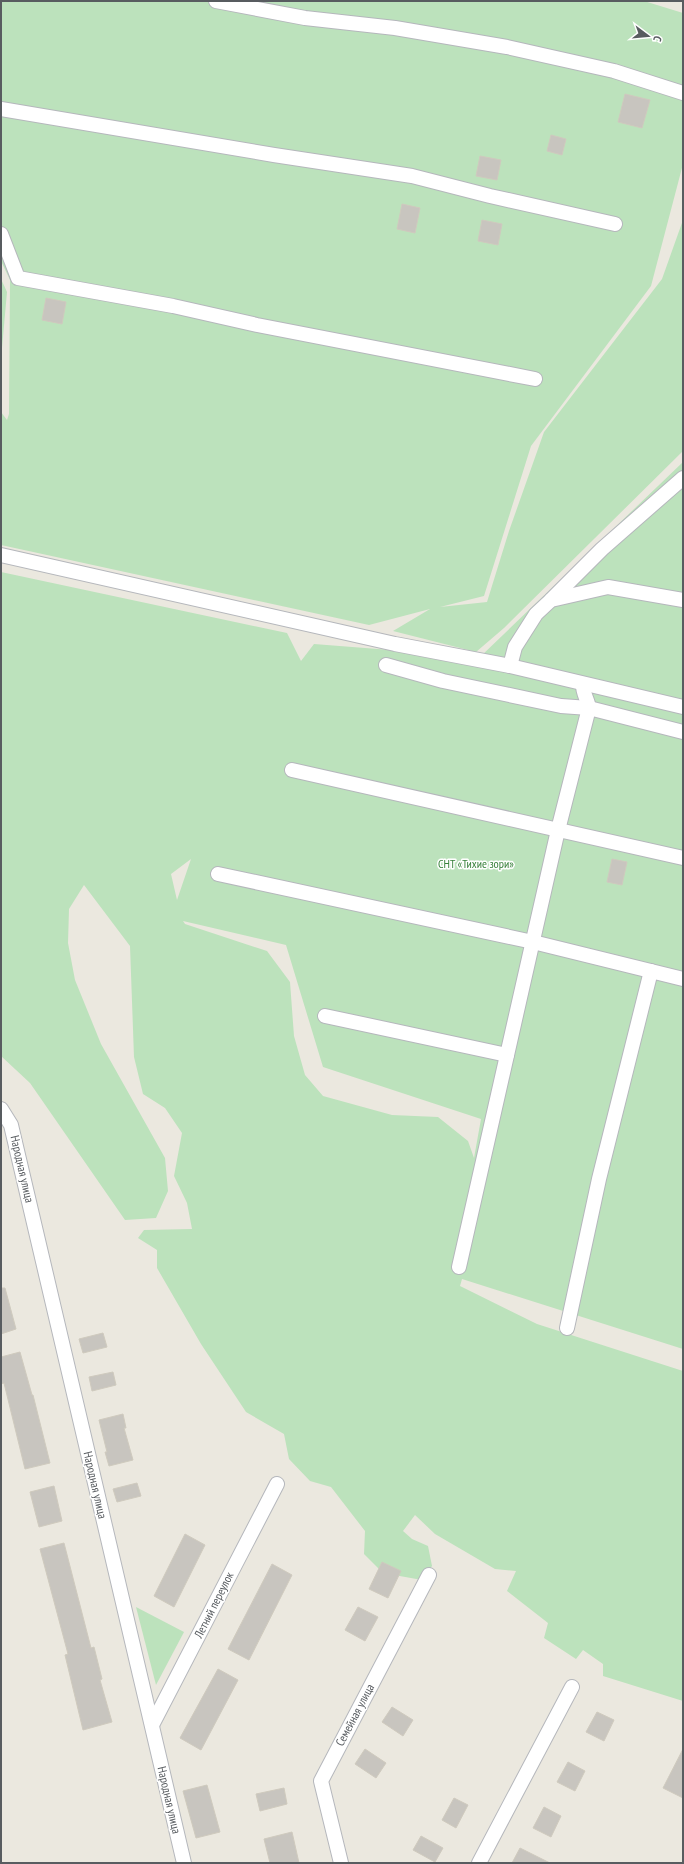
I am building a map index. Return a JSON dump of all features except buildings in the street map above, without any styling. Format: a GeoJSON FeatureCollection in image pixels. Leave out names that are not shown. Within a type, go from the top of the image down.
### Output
{"type":"FeatureCollection","features":[{"type":"Feature","properties":{"kind":"street"},"geometry":{"type":"LineString","coordinates":[[216,1],[305,18],[395,28],[507,47],[614,71],[683,93]]}},
{"type":"Feature","properties":{"kind":"street"},"geometry":{"type":"LineString","coordinates":[[1,109],[64,118],[274,155],[412,176],[490,196],[615,224]]}},
{"type":"Feature","properties":{"kind":"street"},"geometry":{"type":"LineString","coordinates":[[1,234],[18,278],[173,306],[257,326],[535,380]]}},
{"type":"Feature","properties":{"kind":"street"},"geometry":{"type":"LineString","coordinates":[[510,666],[515,647],[536,614],[602,549],[683,479]]}},
{"type":"Feature","properties":{"kind":"street"},"geometry":{"type":"LineString","coordinates":[[1,555],[395,644],[510,666],[683,706]]}},
{"type":"Feature","properties":{"kind":"street"},"geometry":{"type":"LineString","coordinates":[[551,600],[608,587],[683,600]]}},
{"type":"Feature","properties":{"kind":"street"},"geometry":{"type":"LineString","coordinates":[[386,665],[443,681],[561,706],[589,708],[683,732]]}},
{"type":"Feature","properties":{"kind":"street"},"geometry":{"type":"LineString","coordinates":[[459,1267],[558,830],[589,708],[583,690],[584,684]]}},
{"type":"Feature","properties":{"kind":"street"},"geometry":{"type":"LineString","coordinates":[[292,770],[443,806],[683,858]]}},
{"type":"Feature","properties":{"kind":"street"},"geometry":{"type":"LineString","coordinates":[[218,874],[533,942],[651,972],[683,978]]}},
{"type":"Feature","properties":{"kind":"street"},"geometry":{"type":"LineString","coordinates":[[567,1328],[599,1179],[651,972]]}},
{"type":"Feature","properties":{"kind":"street"},"geometry":{"type":"LineString","coordinates":[[324,1016],[507,1055]]}},
{"type":"Feature","properties":{"kind":"street","name":"Народная улица"},"geometry":{"type":"LineString","coordinates":[[1,1109],[11,1126],[184,1863]]}},
{"type":"Feature","properties":{"kind":"street","name":"Летний переулок"},"geometry":{"type":"LineString","coordinates":[[152,1725],[277,1484]]}},
{"type":"Feature","properties":{"kind":"street","name":"Семейная улица"},"geometry":{"type":"LineString","coordinates":[[341,1863],[321,1781],[429,1575]]}},
{"type":"Feature","properties":{"kind":"street"},"geometry":{"type":"LineString","coordinates":[[479,1863],[572,1687]]}},
{"type":"Feature","properties":{"kind":"green space"},"geometry":{"type":"Polygon","coordinates":[[[1,1],[644,1],[683,13],[683,164],[651,286],[531,446],[484,596],[440,607],[487,602],[509,531],[544,432],[662,279],[683,220],[683,451],[504,628],[476,652],[393,631],[430,609],[369,625],[1,545],[1,412],[7,420],[9,414],[10,280],[1,261],[1,1]]]}},
{"type":"Feature","properties":{"kind":"green space"},"geometry":{"type":"Polygon","coordinates":[[[1,279],[7,292],[1,359],[1,279]]]}},
{"type":"Feature","properties":{"kind":"green space","name":"СНТ «Тихие зори»"},"geometry":{"type":"Polygon","coordinates":[[[683,462],[683,1349],[462,1279],[460,1286],[537,1324],[683,1371],[683,1701],[603,1676],[603,1664],[583,1650],[576,1659],[544,1638],[548,1623],[507,1591],[516,1571],[495,1569],[435,1534],[415,1515],[403,1531],[412,1539],[428,1546],[432,1566],[422,1580],[383,1573],[364,1554],[365,1531],[331,1487],[310,1481],[289,1459],[284,1434],[246,1412],[201,1344],[157,1268],[157,1250],[138,1238],[144,1230],[192,1229],[187,1203],[174,1176],[182,1133],[165,1108],[143,1094],[134,1057],[130,946],[84,885],[69,909],[68,943],[75,980],[101,1044],[165,1158],[168,1191],[156,1218],[125,1220],[30,1083],[1,1056],[1,572],[287,633],[301,661],[314,644],[480,657],[683,462]],[[191,859],[171,874],[177,900],[191,859]],[[183,921],[185,924],[267,951],[290,982],[294,1036],[305,1075],[323,1096],[392,1115],[438,1117],[468,1141],[474,1158],[481,1119],[323,1067],[286,945],[183,921]]]}},
{"type":"Feature","properties":{"kind":"green space"},"geometry":{"type":"Polygon","coordinates":[[[136,1607],[184,1632],[156,1685],[136,1607]]]}}]}
